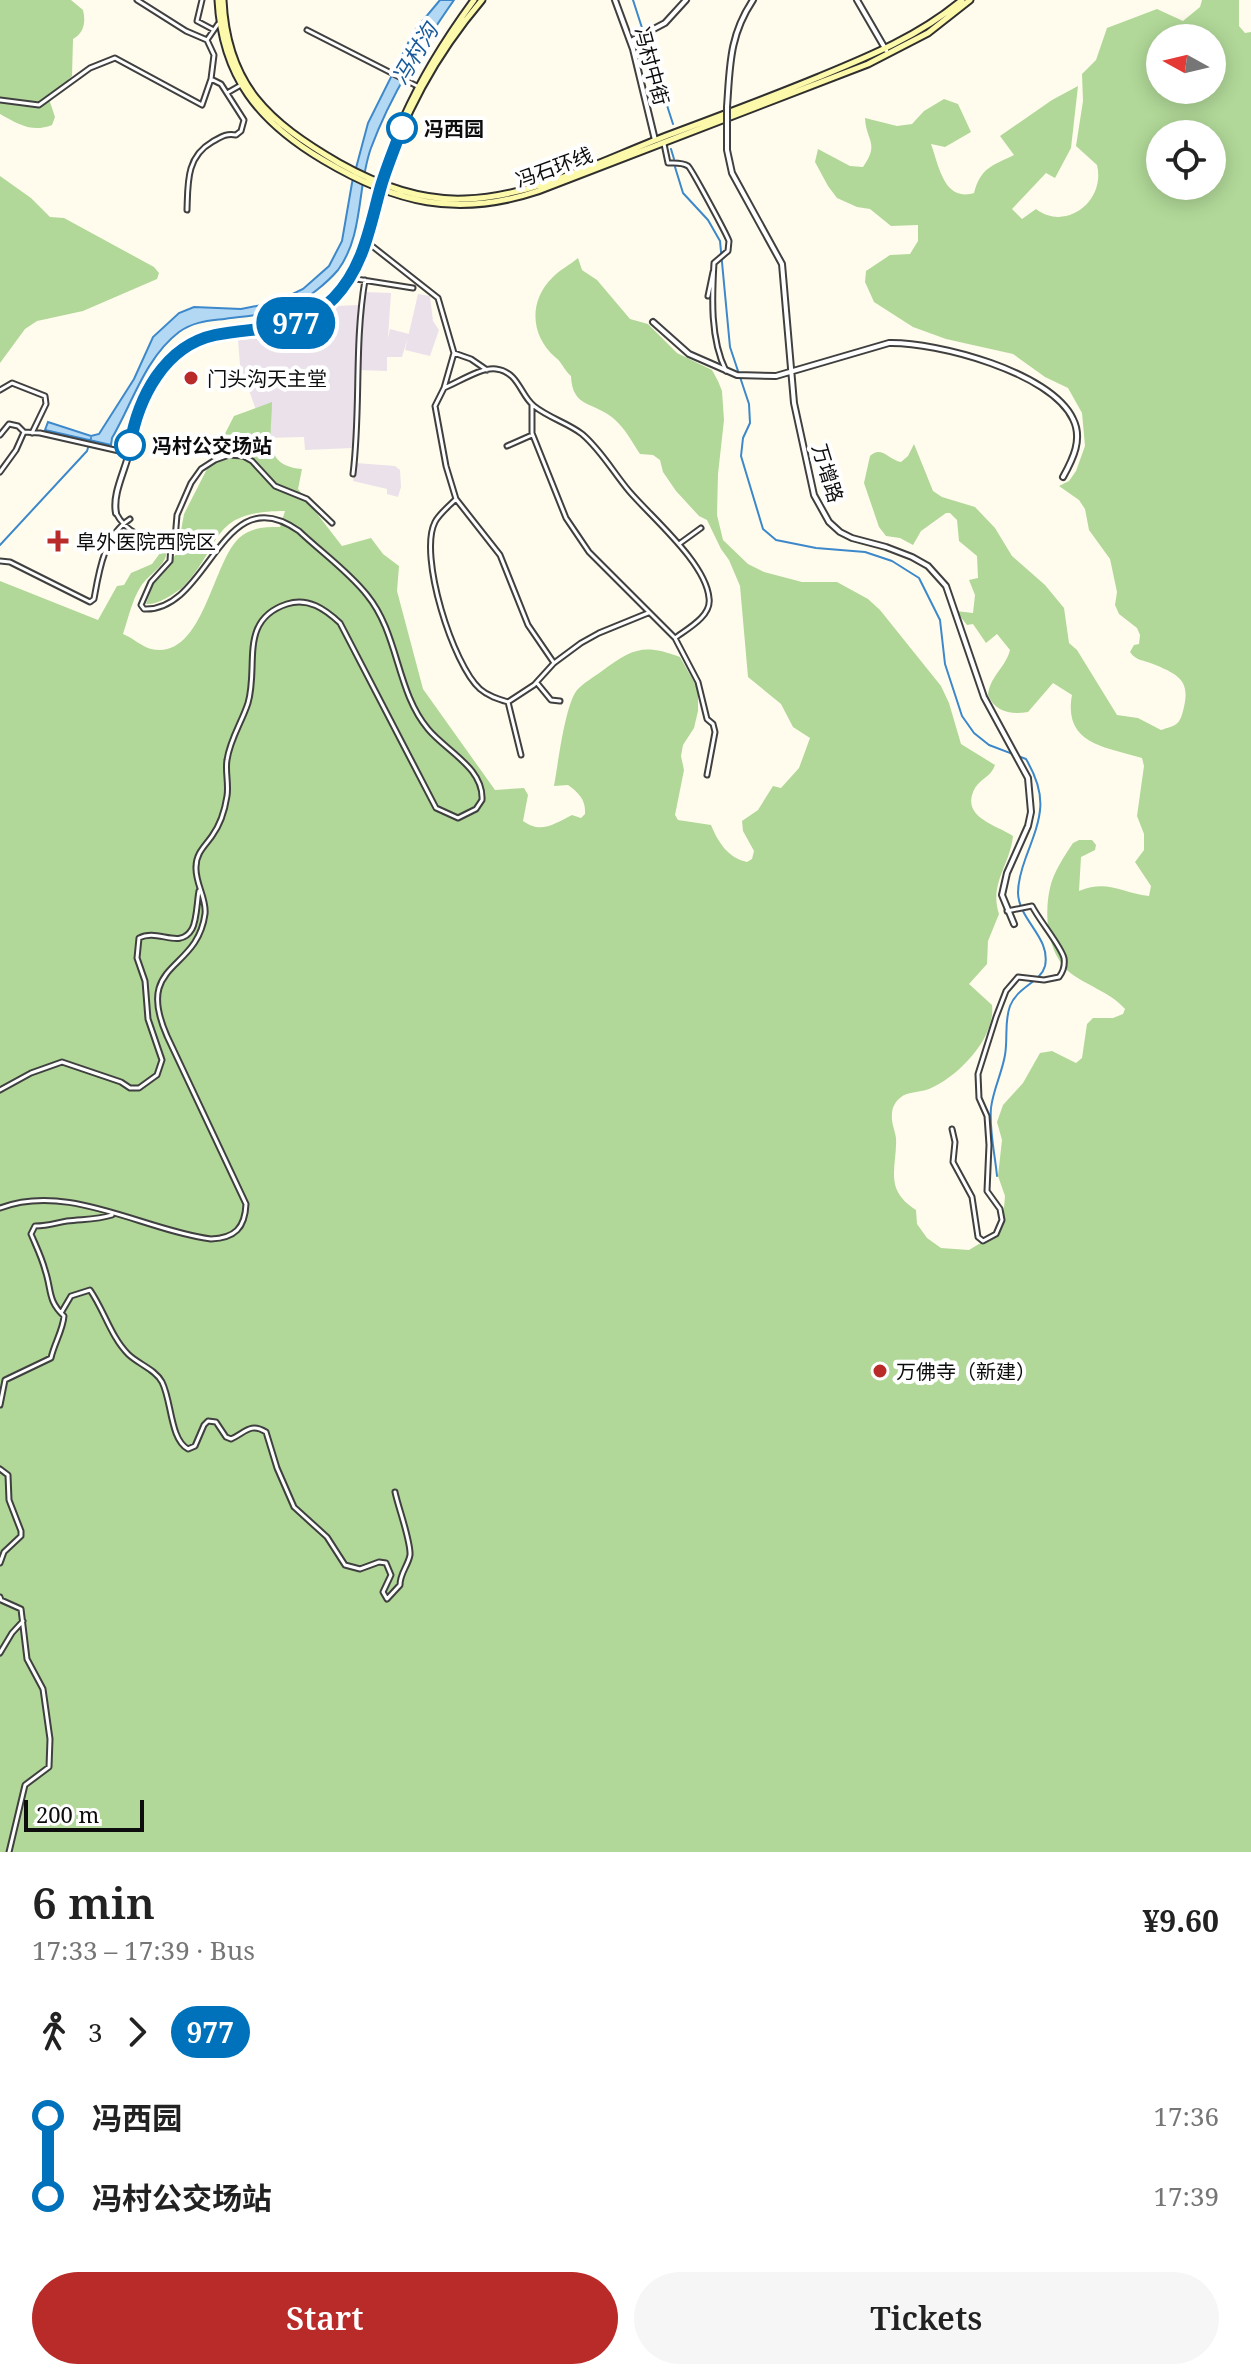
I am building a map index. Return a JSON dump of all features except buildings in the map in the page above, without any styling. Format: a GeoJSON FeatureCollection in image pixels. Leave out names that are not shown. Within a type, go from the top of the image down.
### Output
{"type":"FeatureCollection","features":[{"type":"Feature","properties":{"kind":"main road","name":"冯石环线"},"geometry":{"type":"LineString","coordinates":[[221,0],[227,54],[241,85],[261,114],[284,134],[350,173],[379,187],[442,205],[501,202],[557,184],[887,52],[937,27],[970,0]]}},
{"type":"Feature","properties":{"kind":"main road"},"geometry":{"type":"LineString","coordinates":[[359,260],[379,187],[419,87],[438,50],[474,0]]}},
{"type":"Feature","properties":{"kind":"main road"},"geometry":{"type":"LineString","coordinates":[[419,87],[482,0]]}},
{"type":"Feature","properties":{"kind":"main road","name":"冯石环线"},"geometry":{"type":"LineString","coordinates":[[379,187],[431,198],[464,200],[528,189],[887,52],[962,0]]}},
{"type":"Feature","properties":{"kind":"main road","name":"冯石环线"},"geometry":{"type":"LineString","coordinates":[[223,23],[239,71],[261,106],[279,124],[350,173]]}},
{"type":"Feature","properties":{"kind":"main road"},"geometry":{"type":"LineString","coordinates":[[359,260],[367,242],[379,187]]}},
{"type":"Feature","properties":{"kind":"street"},"geometry":{"type":"LineString","coordinates":[[0,100],[39,105],[90,68],[115,58],[202,105],[211,79],[214,55],[207,40],[186,31],[137,0]]}},
{"type":"Feature","properties":{"kind":"street"},"geometry":{"type":"LineString","coordinates":[[202,0],[197,21],[213,29]]}},
{"type":"Feature","properties":{"kind":"street","name":"冯村中街"},"geometry":{"type":"LineString","coordinates":[[615,0],[630,41],[655,141]]}},
{"type":"Feature","properties":{"kind":"street"},"geometry":{"type":"LineString","coordinates":[[630,41],[650,33],[673,17],[686,0]]}},
{"type":"Feature","properties":{"kind":"street","name":"万增路"},"geometry":{"type":"LineString","coordinates":[[753,0],[736,34],[730,56],[727,150],[732,173],[782,264],[794,403],[805,459],[819,508],[840,532],[912,557],[937,574],[946,586],[984,697],[1028,778],[1031,812],[1005,881],[1002,895],[1007,911]]}},
{"type":"Feature","properties":{"kind":"street"},"geometry":{"type":"LineString","coordinates":[[857,0],[887,52]]}},
{"type":"Feature","properties":{"kind":"street"},"geometry":{"type":"LineString","coordinates":[[207,40],[213,29],[223,23]]}},
{"type":"Feature","properties":{"kind":"street"},"geometry":{"type":"LineString","coordinates":[[307,30],[419,87]]}},
{"type":"Feature","properties":{"kind":"street"},"geometry":{"type":"LineString","coordinates":[[187,210],[189,170],[196,155],[228,134],[236,135],[241,131],[244,120],[221,84],[211,79]]}},
{"type":"Feature","properties":{"kind":"street"},"geometry":{"type":"LineString","coordinates":[[227,93],[241,85]]}},
{"type":"Feature","properties":{"kind":"street"},"geometry":{"type":"LineString","coordinates":[[664,142],[668,163],[684,164],[695,172],[701,190],[729,241],[725,254],[718,258],[708,296]]}},
{"type":"Feature","properties":{"kind":"street"},"geometry":{"type":"LineString","coordinates":[[367,242],[438,298],[454,353],[435,412],[456,499],[500,555],[528,625],[554,663]]}},
{"type":"Feature","properties":{"kind":"street"},"geometry":{"type":"LineString","coordinates":[[171,545],[147,539],[122,525],[114,504],[132,433],[148,391],[161,369],[176,353],[214,335],[264,330],[299,322],[325,306],[350,278],[359,260]]}},
{"type":"Feature","properties":{"kind":"street"},"geometry":{"type":"LineString","coordinates":[[714,269],[714,318],[719,356],[729,372]]}},
{"type":"Feature","properties":{"kind":"street"},"geometry":{"type":"LineString","coordinates":[[350,278],[413,288]]}},
{"type":"Feature","properties":{"kind":"street"},"geometry":{"type":"LineString","coordinates":[[353,474],[357,437],[357,344],[365,280]]}},
{"type":"Feature","properties":{"kind":"street"},"geometry":{"type":"LineString","coordinates":[[653,322],[689,354],[729,372],[749,376],[776,376],[889,343],[958,353],[992,365],[1041,387],[1067,409],[1074,421],[1076,448],[1063,477]]}},
{"type":"Feature","properties":{"kind":"street"},"geometry":{"type":"LineString","coordinates":[[454,353],[471,359],[487,370],[505,372],[517,380],[532,405],[582,434],[635,498],[679,544],[702,578],[710,598],[699,620],[675,638]]}},
{"type":"Feature","properties":{"kind":"street"},"geometry":{"type":"LineString","coordinates":[[444,388],[487,370]]}},
{"type":"Feature","properties":{"kind":"street"},"geometry":{"type":"LineString","coordinates":[[0,390],[12,383],[45,396],[46,404],[32,433]]}},
{"type":"Feature","properties":{"kind":"street"},"geometry":{"type":"LineString","coordinates":[[532,405],[532,435],[559,503],[576,535],[675,638],[698,682],[707,719],[713,724],[715,732],[707,775]]}},
{"type":"Feature","properties":{"kind":"street"},"geometry":{"type":"LineString","coordinates":[[0,435],[9,424],[18,426],[24,432],[128,453]]}},
{"type":"Feature","properties":{"kind":"street"},"geometry":{"type":"LineString","coordinates":[[0,472],[16,450],[24,432]]}},
{"type":"Feature","properties":{"kind":"street"},"geometry":{"type":"LineString","coordinates":[[507,446],[532,435]]}},
{"type":"Feature","properties":{"kind":"street"},"geometry":{"type":"LineString","coordinates":[[0,1208],[32,1200],[61,1200],[211,1239],[226,1238],[238,1231],[242,1223],[246,1204],[158,1016],[155,999],[158,987],[200,936],[205,911],[196,867],[200,850],[213,835],[222,816],[227,795],[227,761],[248,702],[252,679],[251,646],[259,624],[274,608],[298,601],[324,608],[340,623],[436,808],[458,818],[468,814],[482,800],[480,780],[427,728],[413,704],[385,623],[367,594],[288,524],[258,519],[243,524],[227,536],[197,578],[180,595],[152,609],[144,609],[141,605],[151,582],[170,561],[177,515],[191,483],[201,469],[215,460],[229,455],[243,456],[252,461],[275,486],[307,499],[332,523]]}},
{"type":"Feature","properties":{"kind":"street"},"geometry":{"type":"LineString","coordinates":[[456,499],[434,522],[431,567],[449,634],[461,663],[480,689],[489,696],[508,702]]}},
{"type":"Feature","properties":{"kind":"street"},"geometry":{"type":"LineString","coordinates":[[0,561],[10,562],[90,602],[94,599],[106,547],[130,519]]}},
{"type":"Feature","properties":{"kind":"street"},"geometry":{"type":"LineString","coordinates":[[679,544],[701,528]]}},
{"type":"Feature","properties":{"kind":"street"},"geometry":{"type":"LineString","coordinates":[[508,702],[537,683],[554,663],[599,633],[648,613]]}},
{"type":"Feature","properties":{"kind":"street"},"geometry":{"type":"LineString","coordinates":[[537,683],[551,700],[560,701]]}},
{"type":"Feature","properties":{"kind":"street"},"geometry":{"type":"LineString","coordinates":[[508,702],[521,755]]}},
{"type":"Feature","properties":{"kind":"street"},"geometry":{"type":"LineString","coordinates":[[0,1090],[31,1073],[62,1062],[130,1088],[139,1088],[157,1075],[162,1060],[148,1019],[145,981],[137,958],[139,938],[150,933],[171,939],[182,937],[192,929],[199,887]]}},
{"type":"Feature","properties":{"kind":"street"},"geometry":{"type":"LineString","coordinates":[[952,1129],[955,1142],[953,1162],[972,1197],[978,1237],[983,1241],[996,1234],[1002,1220],[1000,1209],[987,1191],[987,1116],[979,1098],[978,1074],[1006,991],[1018,977],[1059,977],[1063,971],[1064,958],[1037,919],[1032,906],[1007,911],[1014,924]]}},
{"type":"Feature","properties":{"kind":"street"},"geometry":{"type":"LineString","coordinates":[[0,1405],[5,1380],[51,1358],[64,1322],[50,1296],[47,1273],[31,1234],[35,1226],[95,1220],[116,1214]]}},
{"type":"Feature","properties":{"kind":"street"},"geometry":{"type":"LineString","coordinates":[[61,1313],[71,1296],[90,1290],[124,1350],[160,1378],[170,1401],[174,1429],[183,1447],[188,1449],[195,1446],[208,1421],[216,1422],[226,1437],[231,1439],[248,1427],[266,1432],[294,1507],[327,1537],[345,1565],[360,1569],[379,1562],[386,1563],[391,1575],[383,1592],[387,1599],[400,1585],[400,1575],[410,1556],[395,1492]]}},
{"type":"Feature","properties":{"kind":"street"},"geometry":{"type":"LineString","coordinates":[[0,1469],[8,1475],[9,1500],[21,1531],[21,1536],[4,1552],[0,1563]]}},
{"type":"Feature","properties":{"kind":"street"},"geometry":{"type":"LineString","coordinates":[[0,1597],[19,1606],[27,1659],[43,1689],[50,1758],[49,1767],[25,1785],[9,1852]]}},
{"type":"Feature","properties":{"kind":"street"},"geometry":{"type":"LineString","coordinates":[[0,1653],[23,1621]]}},
{"type":"Feature","properties":{"kind":"shaded area"},"geometry":{"type":"Polygon","coordinates":[[[364,292],[391,293],[388,338],[390,329],[409,334],[402,357],[387,357],[387,371],[359,370],[364,292]]]}},
{"type":"Feature","properties":{"kind":"shaded area"},"geometry":{"type":"Polygon","coordinates":[[[418,294],[430,296],[433,321],[439,330],[430,356],[405,350],[418,294]]]}},
{"type":"Feature","properties":{"kind":"shaded area"},"geometry":{"type":"Polygon","coordinates":[[[358,305],[353,448],[305,450],[304,437],[266,438],[240,365],[238,340],[305,334],[306,329],[337,306],[358,305]]]}},
{"type":"Feature","properties":{"kind":"shaded area"},"geometry":{"type":"Polygon","coordinates":[[[356,463],[395,466],[400,470],[398,497],[387,494],[387,489],[353,481],[356,463]]]}},
{"type":"Feature","properties":{"kind":"green space"},"geometry":{"type":"Polygon","coordinates":[[[0,0],[71,0],[83,10],[83,27],[73,39],[72,76],[49,99],[55,117],[52,125],[32,128],[0,114],[0,0]]]}},
{"type":"Feature","properties":{"kind":"green space"},"geometry":{"type":"Polygon","coordinates":[[[1202,0],[1239,0],[1239,26],[1245,33],[1251,32],[1251,1852],[0,1852],[0,581],[98,620],[117,586],[124,585],[131,573],[152,564],[166,545],[163,563],[138,591],[123,634],[151,649],[169,649],[183,640],[195,626],[230,550],[239,538],[254,530],[280,527],[285,511],[260,512],[230,523],[182,588],[160,601],[146,604],[154,582],[177,553],[184,514],[234,416],[272,402],[274,455],[289,467],[302,469],[298,489],[342,546],[371,538],[383,554],[399,566],[397,591],[423,689],[495,790],[524,788],[528,795],[523,821],[542,827],[572,815],[581,818],[585,814],[583,801],[575,791],[568,785],[554,786],[573,698],[582,685],[630,653],[656,650],[680,657],[698,689],[694,728],[683,745],[681,756],[684,770],[675,815],[678,820],[711,825],[724,848],[734,857],[747,862],[752,859],[754,851],[743,831],[742,821],[758,810],[773,786],[781,788],[799,768],[810,738],[793,727],[781,704],[748,677],[740,586],[707,520],[699,516],[676,491],[663,472],[660,460],[653,455],[640,454],[613,418],[575,394],[571,376],[541,339],[536,308],[544,287],[578,258],[582,270],[597,280],[630,319],[648,324],[677,353],[712,370],[718,381],[722,391],[724,420],[717,515],[723,540],[748,564],[764,572],[802,582],[837,582],[868,599],[941,686],[961,744],[995,765],[975,788],[971,798],[972,806],[982,819],[1013,836],[998,884],[999,914],[988,941],[987,964],[969,984],[992,1005],[992,1018],[981,1043],[963,1066],[929,1089],[903,1096],[895,1103],[892,1114],[896,1138],[894,1176],[898,1192],[916,1210],[917,1224],[927,1238],[941,1248],[969,1250],[997,1233],[1003,1220],[1005,1196],[998,1176],[1002,1140],[997,1122],[1003,1105],[1023,1083],[1040,1053],[1052,1051],[1076,1063],[1082,1058],[1087,1024],[1093,1018],[1113,1018],[1123,1014],[1125,1009],[1068,971],[1061,963],[1051,943],[1047,909],[1054,876],[1073,843],[1079,840],[1092,840],[1096,845],[1095,850],[1081,857],[1079,891],[1098,886],[1149,896],[1151,886],[1135,862],[1144,850],[1144,834],[1137,816],[1144,766],[1142,758],[1101,746],[1080,734],[1071,711],[1072,695],[1053,683],[1028,712],[999,709],[991,701],[989,688],[1010,650],[997,634],[986,643],[973,624],[967,625],[956,611],[973,613],[975,595],[969,580],[978,578],[977,556],[959,541],[957,520],[950,513],[921,531],[913,545],[900,538],[886,536],[879,527],[864,483],[870,456],[878,452],[901,462],[914,444],[933,491],[942,497],[975,507],[995,528],[1012,556],[1045,585],[1064,608],[1069,643],[1077,650],[1117,715],[1138,718],[1161,730],[1180,720],[1185,693],[1181,680],[1176,676],[1138,659],[1130,652],[1134,645],[1139,644],[1140,635],[1137,628],[1119,614],[1115,605],[1117,592],[1110,559],[1089,530],[1085,509],[1079,500],[1059,486],[1069,481],[1076,471],[1085,446],[1082,413],[1068,388],[1045,377],[1013,354],[946,339],[913,327],[874,302],[865,282],[866,271],[890,255],[910,254],[918,241],[918,225],[891,226],[870,209],[837,198],[815,162],[818,149],[850,166],[863,167],[871,152],[865,118],[897,126],[912,124],[924,111],[944,99],[958,104],[971,132],[945,147],[931,144],[940,172],[949,187],[964,194],[974,193],[984,172],[1014,155],[1000,136],[1078,86],[1071,148],[1055,178],[1046,173],[1012,209],[1022,219],[1036,209],[1059,217],[1071,215],[1090,201],[1098,178],[1097,165],[1076,146],[1083,101],[1082,74],[1096,60],[1107,28],[1157,9],[1183,21],[1200,7],[1202,0]]]}},
{"type":"Feature","properties":{"kind":"green space"},"geometry":{"type":"Polygon","coordinates":[[[0,176],[31,198],[50,217],[64,218],[154,267],[159,273],[157,279],[83,311],[37,321],[25,329],[0,363],[0,176]]]}},
{"type":"Feature","properties":{"kind":"water","name":"冯村沟"},"geometry":{"type":"Polygon","coordinates":[[[440,0],[454,0],[408,71],[379,128],[367,163],[352,242],[338,270],[309,296],[284,309],[204,322],[179,332],[148,368],[111,445],[45,430],[48,422],[91,436],[99,434],[134,379],[153,337],[179,313],[194,307],[241,309],[276,302],[303,289],[329,266],[342,241],[352,183],[368,123],[414,31],[440,0]]]}},
{"type":"Feature","properties":{"kind":"waterway"},"geometry":{"type":"LineString","coordinates":[[633,0],[673,124]]}},
{"type":"Feature","properties":{"kind":"waterway"},"geometry":{"type":"LineString","coordinates":[[671,149],[674,159]]}},
{"type":"Feature","properties":{"kind":"waterway"},"geometry":{"type":"LineString","coordinates":[[675,167],[683,193],[708,220],[720,241],[730,347],[749,404],[750,423],[743,438],[741,456],[763,529],[776,540],[816,548],[865,552],[892,561],[919,578],[940,620],[945,664],[962,716],[974,733],[989,745],[1026,759],[1038,785],[1039,819],[1022,870],[1018,893],[1023,912],[1043,946],[1045,966],[1039,976],[1014,999],[1008,1012],[1005,1055],[991,1108],[997,1176]]}},
{"type":"Feature","properties":{"kind":"waterway"},"geometry":{"type":"LineString","coordinates":[[0,545],[87,451],[91,438]]}},
{"type":"Feature","properties":{"kind":"bus line","name":"977"},"geometry":{"type":"LineString","coordinates":[[130,445],[148,391],[161,369],[176,353],[214,335],[264,330],[299,322],[325,306],[343,288],[369,236],[382,185],[402,128]]}},
{"type":"Feature","properties":{"kind":"place","name":"冯西园"},"geometry":{"type":"Point","coordinates":[402,128]}},
{"type":"Feature","properties":{"kind":"place","name":"门头沟天主堂"},"geometry":{"type":"Point","coordinates":[191,378]}},
{"type":"Feature","properties":{"kind":"place","name":"冯村公交场站"},"geometry":{"type":"Point","coordinates":[130,445]}},
{"type":"Feature","properties":{"kind":"place","name":"阜外医院西院区"},"geometry":{"type":"Point","coordinates":[58,541]}},
{"type":"Feature","properties":{"kind":"place","name":"万佛寺（新建）"},"geometry":{"type":"Point","coordinates":[880,1371]}}]}
